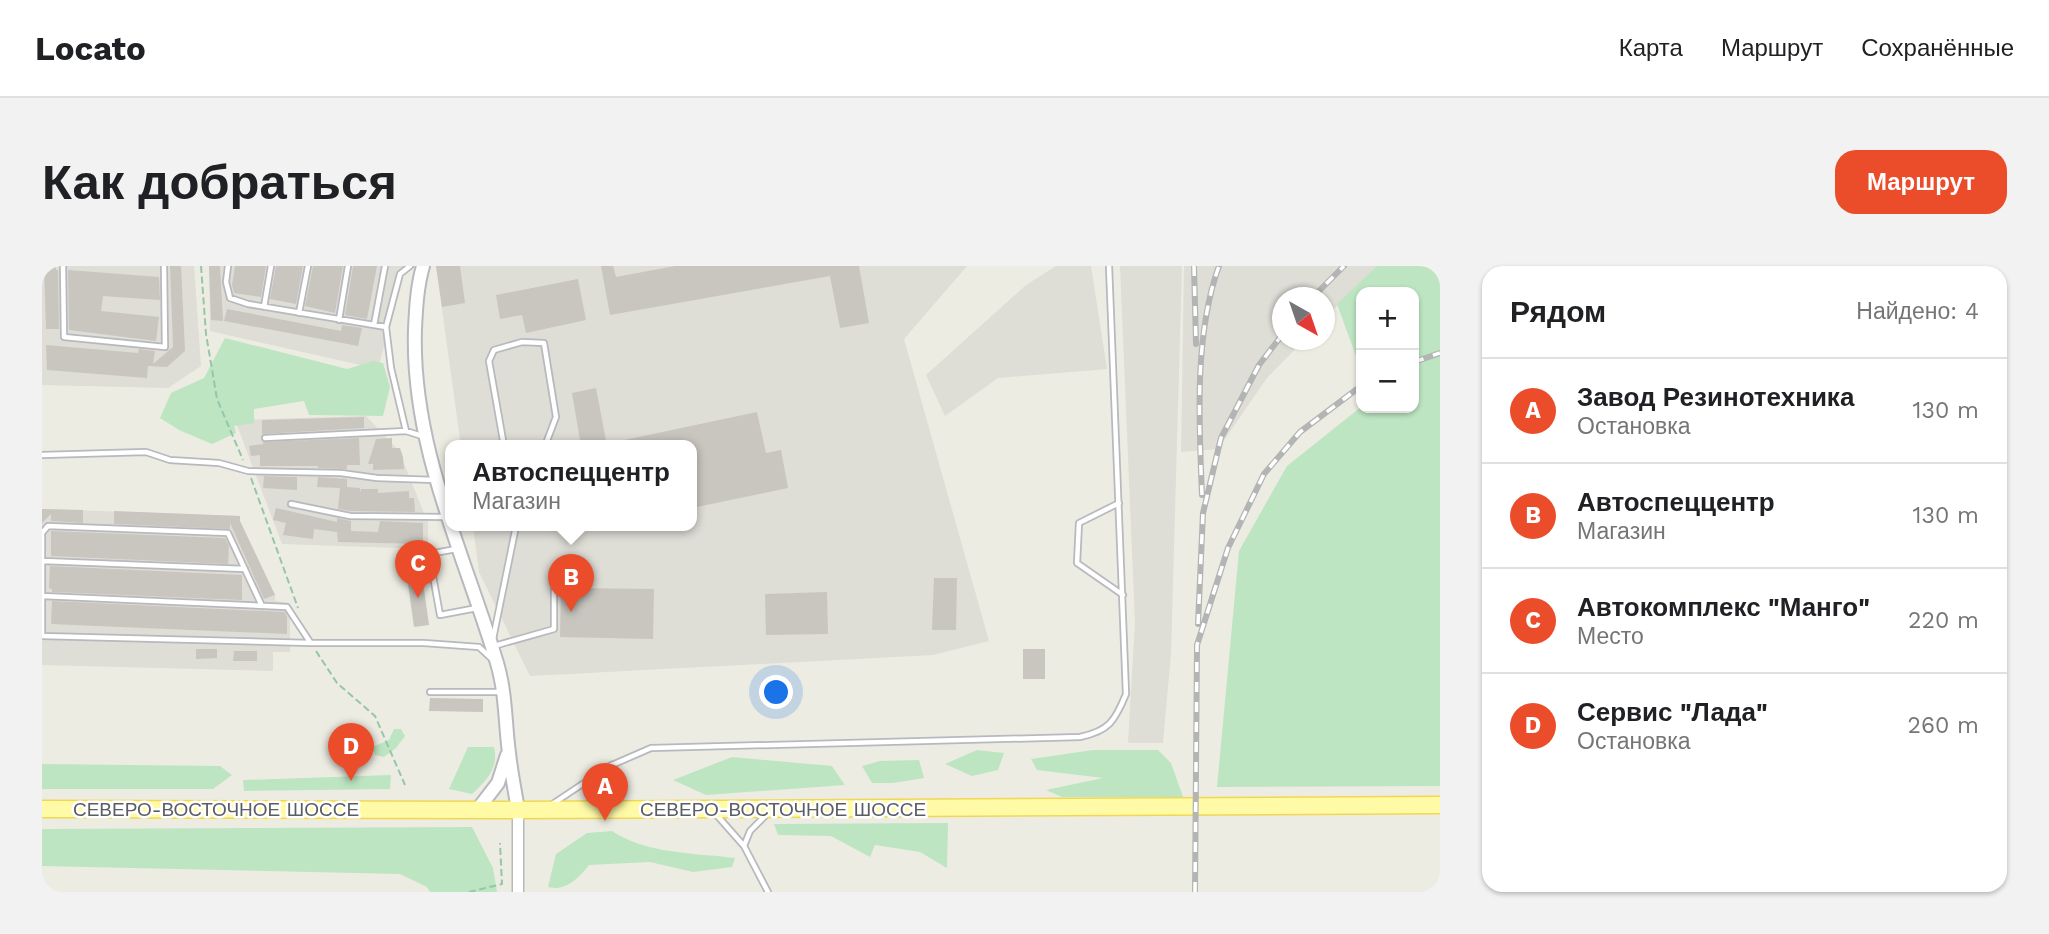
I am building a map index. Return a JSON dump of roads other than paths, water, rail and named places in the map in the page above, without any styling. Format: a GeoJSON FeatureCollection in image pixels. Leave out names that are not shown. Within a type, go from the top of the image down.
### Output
{"type":"FeatureCollection","features":[{"type":"Feature","properties":{"kind":"main road","name":"СЕВЕРО-ВОСТОЧНОЕ ШОССЕ"},"geometry":{"type":"LineString","coordinates":[[42,810],[1440,805]]}},
{"type":"Feature","properties":{"kind":"street"},"geometry":{"type":"LineString","coordinates":[[423,266],[416,300],[418,395],[425,437],[445,513]]}},
{"type":"Feature","properties":{"kind":"street"},"geometry":{"type":"LineString","coordinates":[[451,531],[497,665],[503,692],[518,810],[518,892]]}},
{"type":"Feature","properties":{"kind":"street"},"geometry":{"type":"LineString","coordinates":[[478,809],[498,783],[509,751]]}},
{"type":"Feature","properties":{"kind":"lane"},"geometry":{"type":"LineString","coordinates":[[63,266],[64,337],[165,346],[163,266]]}},
{"type":"Feature","properties":{"kind":"lane"},"geometry":{"type":"LineString","coordinates":[[228,266],[226,282],[230,298],[264,307],[386,327]]}},
{"type":"Feature","properties":{"kind":"lane"},"geometry":{"type":"LineString","coordinates":[[264,307],[271,266]]}},
{"type":"Feature","properties":{"kind":"lane"},"geometry":{"type":"LineString","coordinates":[[299,313],[309,266]]}},
{"type":"Feature","properties":{"kind":"lane"},"geometry":{"type":"LineString","coordinates":[[339,320],[348,266]]}},
{"type":"Feature","properties":{"kind":"lane"},"geometry":{"type":"LineString","coordinates":[[374,326],[385,266]]}},
{"type":"Feature","properties":{"kind":"lane"},"geometry":{"type":"LineString","coordinates":[[406,431],[391,368],[386,327],[400,274],[410,266]]}},
{"type":"Feature","properties":{"kind":"lane"},"geometry":{"type":"LineString","coordinates":[[545,810],[612,765],[651,748],[1080,737],[1099,733],[1115,719],[1126,694],[1109,266]]}},
{"type":"Feature","properties":{"kind":"lane"},"geometry":{"type":"LineString","coordinates":[[503,440],[489,361],[494,350],[522,342],[533,342],[544,343],[556,417],[547,440]]}},
{"type":"Feature","properties":{"kind":"lane"},"geometry":{"type":"LineString","coordinates":[[265,438],[406,431],[425,437]]}},
{"type":"Feature","properties":{"kind":"lane"},"geometry":{"type":"LineString","coordinates":[[42,455],[146,452],[170,460],[219,463],[248,471],[341,473],[377,478],[436,480]]}},
{"type":"Feature","properties":{"kind":"lane"},"geometry":{"type":"LineString","coordinates":[[1119,503],[1079,523],[1077,563],[1123,595]]}},
{"type":"Feature","properties":{"kind":"lane"},"geometry":{"type":"LineString","coordinates":[[291,504],[350,516],[445,517]]}},
{"type":"Feature","properties":{"kind":"lane"},"geometry":{"type":"LineString","coordinates":[[262,606],[228,533],[48,526],[42,533],[42,636],[424,643],[479,647],[497,665]]}},
{"type":"Feature","properties":{"kind":"lane"},"geometry":{"type":"LineString","coordinates":[[515,531],[491,647],[554,629],[554,590]]}},
{"type":"Feature","properties":{"kind":"lane"},"geometry":{"type":"LineString","coordinates":[[457,548],[429,554],[440,615],[478,608]]}},
{"type":"Feature","properties":{"kind":"lane"},"geometry":{"type":"LineString","coordinates":[[42,561],[245,569]]}},
{"type":"Feature","properties":{"kind":"lane"},"geometry":{"type":"LineString","coordinates":[[43,596],[288,607],[311,643]]}},
{"type":"Feature","properties":{"kind":"lane"},"geometry":{"type":"LineString","coordinates":[[430,692],[503,692]]}},
{"type":"Feature","properties":{"kind":"lane"},"geometry":{"type":"LineString","coordinates":[[607,810],[602,783],[612,765]]}},
{"type":"Feature","properties":{"kind":"lane"},"geometry":{"type":"LineString","coordinates":[[711,809],[744,846],[768,892]]}},
{"type":"Feature","properties":{"kind":"lane"},"geometry":{"type":"LineString","coordinates":[[744,846],[750,831],[771,809]]}},
{"type":"Feature","properties":{"kind":"railway"},"geometry":{"type":"LineString","coordinates":[[1194,266],[1196,344]]}},
{"type":"Feature","properties":{"kind":"railway"},"geometry":{"type":"LineString","coordinates":[[1202,495],[1199,409],[1202,350],[1205,321],[1219,266]]}},
{"type":"Feature","properties":{"kind":"railway"},"geometry":{"type":"LineString","coordinates":[[1323,287],[1344,266]]}},
{"type":"Feature","properties":{"kind":"railway"},"geometry":{"type":"LineString","coordinates":[[1198,624],[1203,513],[1221,438],[1259,365],[1272,348]]}},
{"type":"Feature","properties":{"kind":"railway"},"geometry":{"type":"LineString","coordinates":[[1419,360],[1440,353]]}},
{"type":"Feature","properties":{"kind":"railway"},"geometry":{"type":"LineString","coordinates":[[1195,892],[1197,645],[1228,548],[1264,474],[1300,432],[1356,390]]}},
{"type":"Feature","properties":{"kind":"place","name":"Автокомплекс \"Манго\""},"geometry":{"type":"Point","coordinates":[418,598]}},
{"type":"Feature","properties":{"kind":"place","name":"Автоспеццентр"},"geometry":{"type":"Point","coordinates":[571,612]}},
{"type":"Feature","properties":{"kind":"place","name":"Сервис \"Лада\""},"geometry":{"type":"Point","coordinates":[351,781]}},
{"type":"Feature","properties":{"kind":"place","name":"Завод Резинотехника"},"geometry":{"type":"Point","coordinates":[605,821]}}]}
